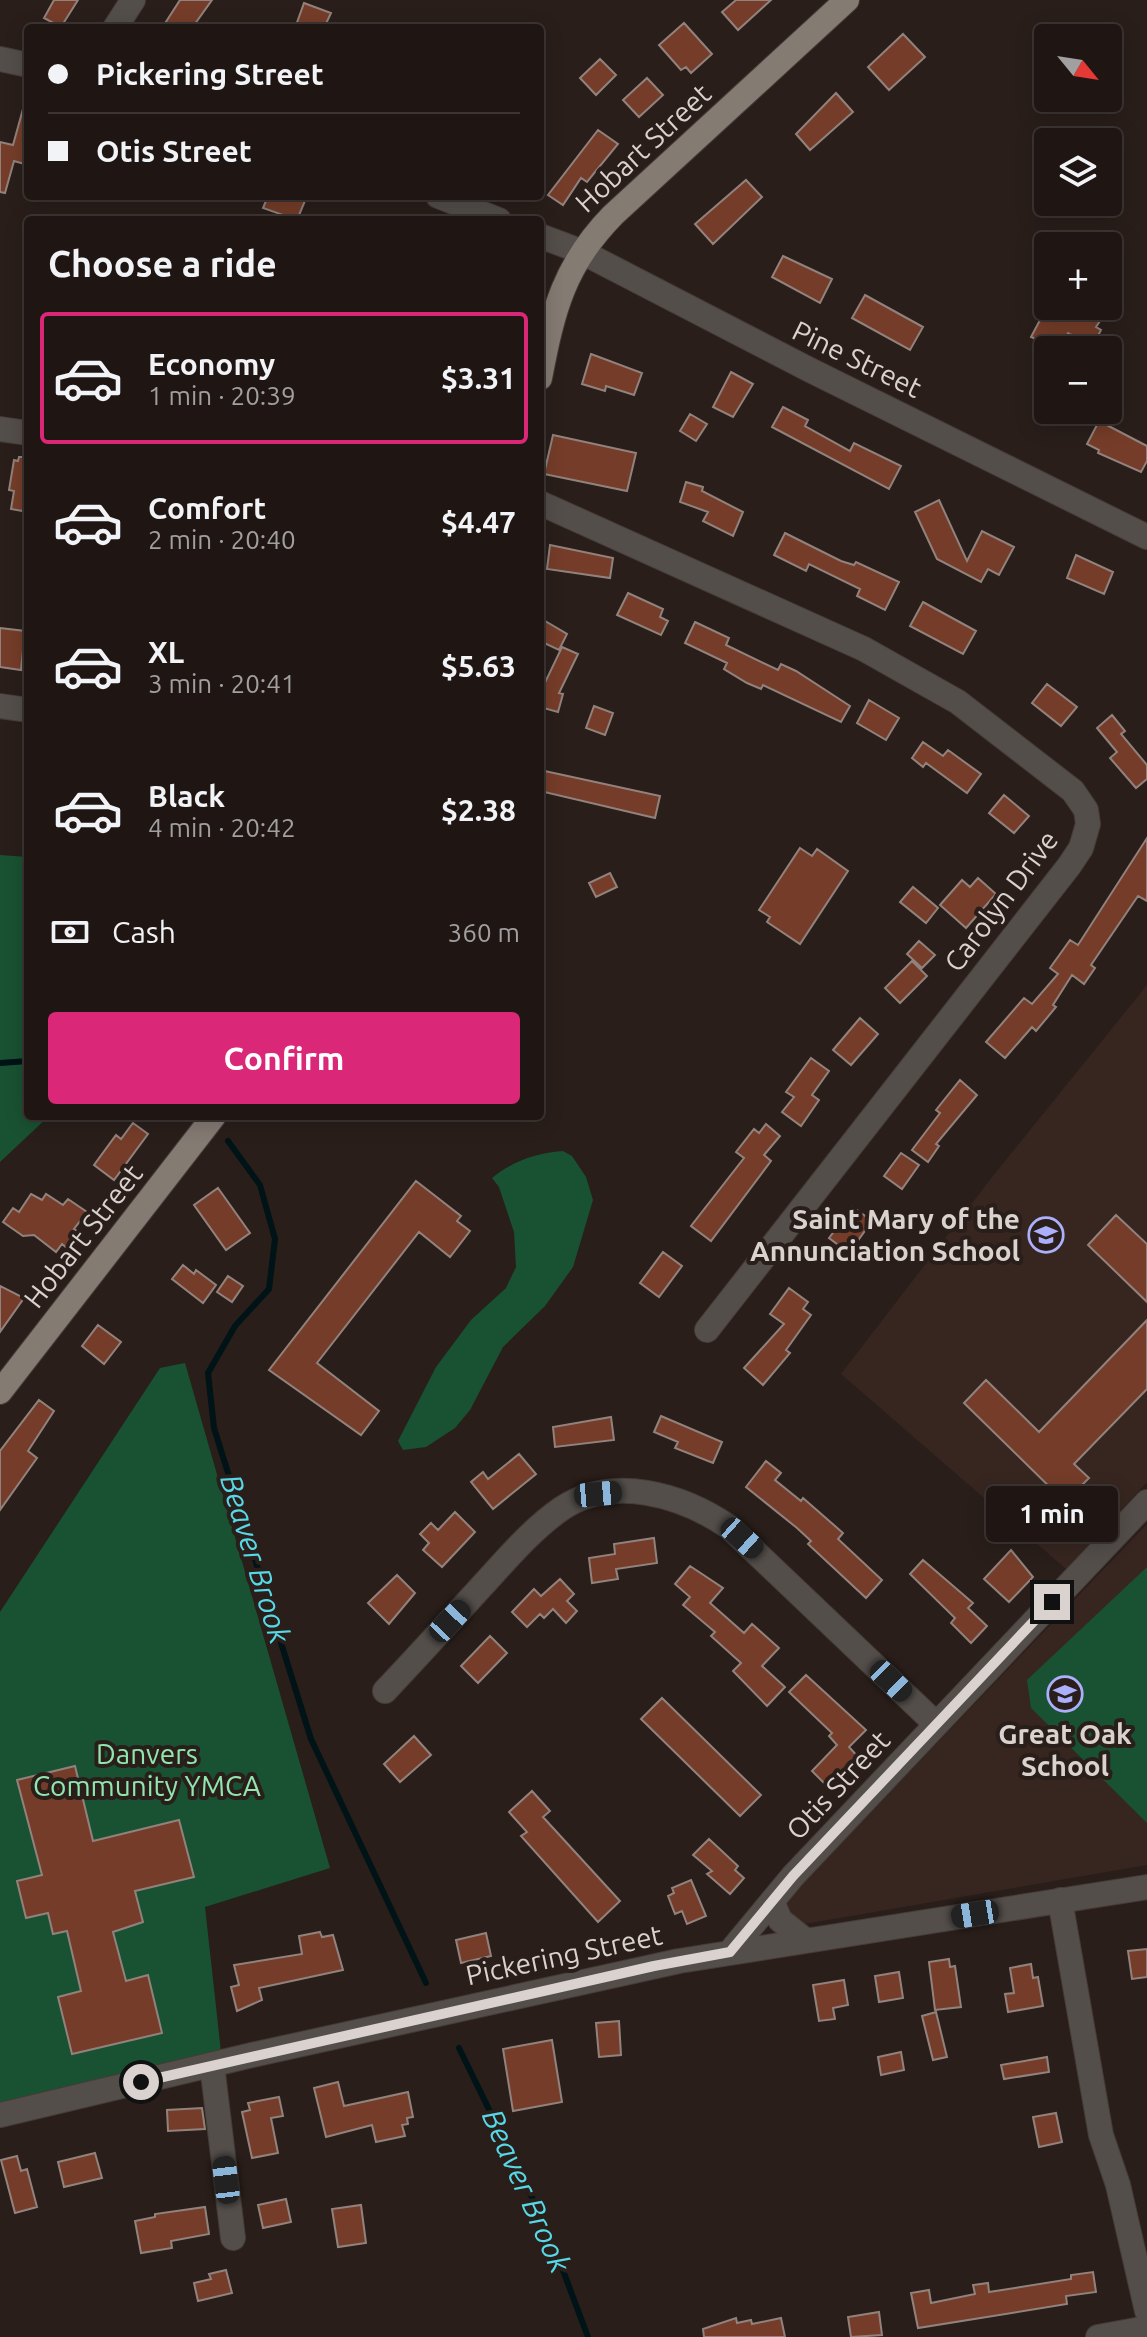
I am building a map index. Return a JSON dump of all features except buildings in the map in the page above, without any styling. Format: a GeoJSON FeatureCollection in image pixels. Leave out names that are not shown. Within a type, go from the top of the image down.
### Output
{"type":"FeatureCollection","features":[{"type":"Feature","properties":{"kind":"main road","name":"Hobart Street"},"geometry":{"type":"LineString","coordinates":[[544,358],[552,317],[580,251],[613,215],[847,0]]}},
{"type":"Feature","properties":{"kind":"main road","name":"Hobart Street"},"geometry":{"type":"LineString","coordinates":[[0,1392],[211,1120]]}},
{"type":"Feature","properties":{"kind":"street"},"geometry":{"type":"LineString","coordinates":[[118,24],[133,0]]}},
{"type":"Feature","properties":{"kind":"street"},"geometry":{"type":"LineString","coordinates":[[0,59],[24,64]]}},
{"type":"Feature","properties":{"kind":"street"},"geometry":{"type":"LineString","coordinates":[[448,200],[489,216]]}},
{"type":"Feature","properties":{"kind":"street","name":"Pine Street"},"geometry":{"type":"LineString","coordinates":[[544,238],[580,251],[810,370],[1147,537]]}},
{"type":"Feature","properties":{"kind":"street"},"geometry":{"type":"LineString","coordinates":[[0,429],[24,432]]}},
{"type":"Feature","properties":{"kind":"street","name":"Carolyn Drive"},"geometry":{"type":"LineString","coordinates":[[544,505],[895,665],[999,731],[1073,791],[1086,810],[1086,836],[1069,866],[707,1330]]}},
{"type":"Feature","properties":{"kind":"street"},"geometry":{"type":"LineString","coordinates":[[0,706],[24,709]]}},
{"type":"Feature","properties":{"kind":"street"},"geometry":{"type":"LineString","coordinates":[[385,1691],[515,1550],[562,1508],[598,1494],[631,1491],[679,1499],[729,1527],[936,1724]]}},
{"type":"Feature","properties":{"kind":"street","name":"Otis Street"},"geometry":{"type":"LineString","coordinates":[[730,1952],[772,1901],[936,1724],[1147,1502]]}},
{"type":"Feature","properties":{"kind":"street","name":"Pickering Street"},"geometry":{"type":"LineString","coordinates":[[0,2115],[212,2065],[730,1952],[1147,1887]]}},
{"type":"Feature","properties":{"kind":"street"},"geometry":{"type":"LineString","coordinates":[[1060,1900],[1101,2135],[1118,2185],[1147,2311]]}},
{"type":"Feature","properties":{"kind":"street"},"geometry":{"type":"LineString","coordinates":[[772,1901],[780,1920],[805,1940]]}},
{"type":"Feature","properties":{"kind":"street"},"geometry":{"type":"LineString","coordinates":[[212,2065],[233,2238]]}},
{"type":"Feature","properties":{"kind":"street"},"geometry":{"type":"LineString","coordinates":[[1098,2337],[1147,2328]]}},
{"type":"Feature","properties":{"kind":"shaded area","name":"Saint Mary of the Annunciation School"},"geometry":{"type":"Polygon","coordinates":[[[1147,985],[1147,1482],[1066,1569],[841,1374],[989,1181],[1147,985]]]}},
{"type":"Feature","properties":{"kind":"shaded area","name":"Great Oak School"},"geometry":{"type":"Polygon","coordinates":[[[1147,1524],[1147,1865],[793,1926],[784,1909],[790,1897],[1147,1524]]]}},
{"type":"Feature","properties":{"kind":"green space"},"geometry":{"type":"Polygon","coordinates":[[[0,855],[24,857],[24,1120],[45,1120],[0,1162],[0,855]]]}},
{"type":"Feature","properties":{"kind":"green space"},"geometry":{"type":"Polygon","coordinates":[[[563,1151],[572,1156],[586,1177],[593,1200],[573,1267],[545,1306],[503,1347],[470,1410],[455,1428],[426,1447],[403,1450],[398,1441],[436,1367],[471,1320],[506,1288],[516,1267],[514,1232],[499,1187],[492,1178],[525,1159],[563,1151]]]}},
{"type":"Feature","properties":{"kind":"green space","name":"Danvers Community YMCA"},"geometry":{"type":"Polygon","coordinates":[[[185,1363],[330,1868],[205,1907],[221,2052],[0,2104],[0,1612],[160,1368],[185,1363]]]}},
{"type":"Feature","properties":{"kind":"green space"},"geometry":{"type":"Polygon","coordinates":[[[1147,1567],[1147,1823],[1031,1708],[1027,1680],[1147,1567]]]}},
{"type":"Feature","properties":{"kind":"waterway","name":"Beaver Brook"},"geometry":{"type":"LineString","coordinates":[[0,1063],[24,1061]]}},
{"type":"Feature","properties":{"kind":"waterway","name":"Beaver Brook"},"geometry":{"type":"LineString","coordinates":[[228,1141],[260,1185],[275,1239],[269,1289],[235,1326],[208,1373],[214,1428],[311,1739],[426,1983]]}},
{"type":"Feature","properties":{"kind":"waterway","name":"Beaver Brook"},"geometry":{"type":"LineString","coordinates":[[459,2048],[547,2228],[588,2337]]}},
{"type":"Feature","properties":{"kind":"place","name":"Saint Mary of the Annunciation School"},"geometry":{"type":"Point","coordinates":[1046,1235]}},
{"type":"Feature","properties":{"kind":"place","name":"Great Oak School"},"geometry":{"type":"Point","coordinates":[1065,1694]}},
{"type":"Feature","properties":{"kind":"route"},"geometry":{"type":"LineString","coordinates":[[141,2082],[654,1966],[730,1952],[793,1876],[1052,1602]]}}]}
